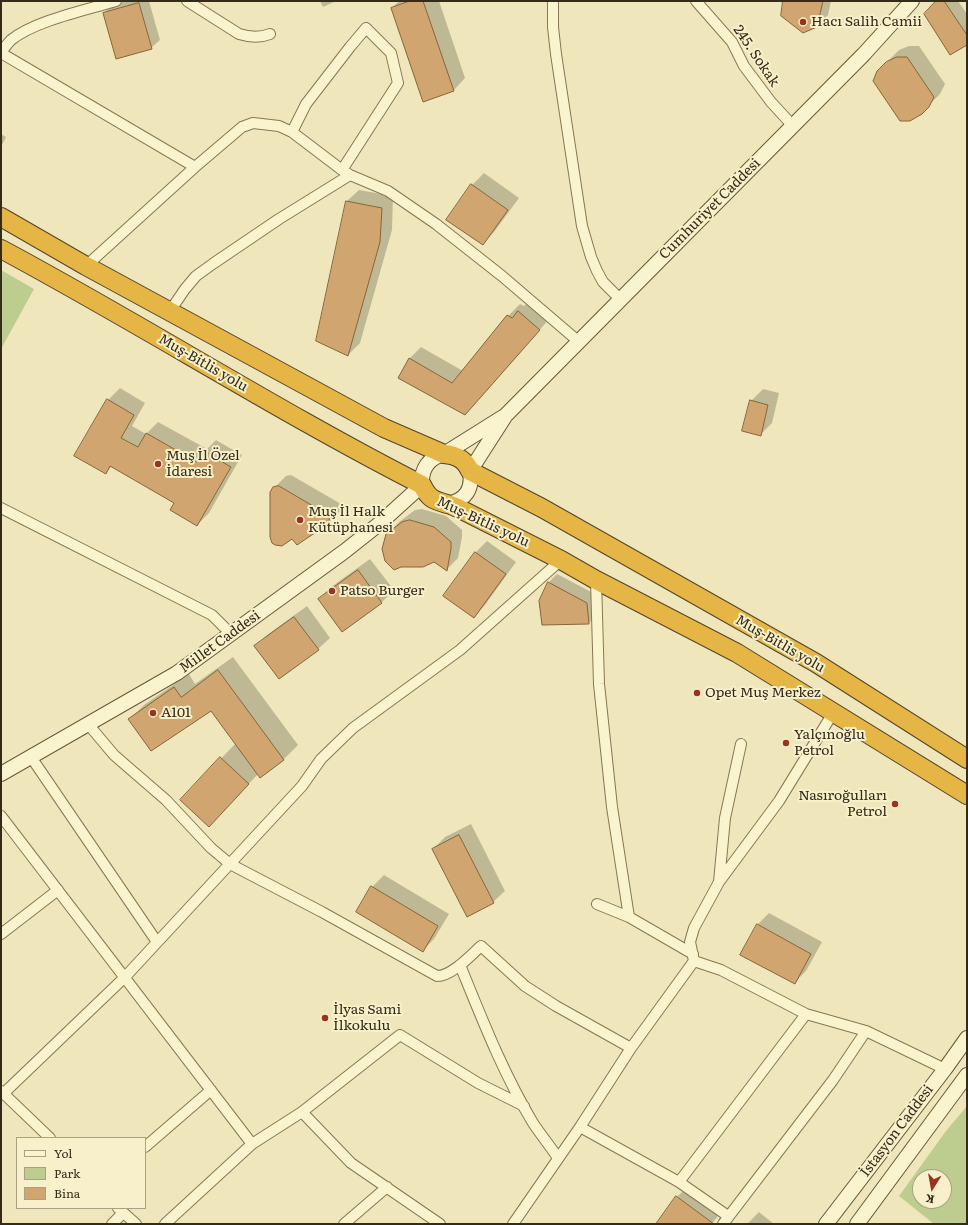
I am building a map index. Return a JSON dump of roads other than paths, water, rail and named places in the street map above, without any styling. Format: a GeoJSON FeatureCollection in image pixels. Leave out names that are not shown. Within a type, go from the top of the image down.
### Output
{"type":"FeatureCollection","features":[{"type":"Feature","properties":{"kind":"highway","name":"Muş-Bitlis yolu"},"geometry":{"type":"LineString","coordinates":[[1,217],[86,266],[384,428],[444,454],[452,454],[460,458],[465,462],[470,471],[542,508],[816,663],[967,759]]}},
{"type":"Feature","properties":{"kind":"highway","name":"Muş-Bitlis yolu"},"geometry":{"type":"LineString","coordinates":[[1,249],[66,284],[370,458],[422,485],[426,493],[436,502],[448,504],[561,560],[596,580],[737,653],[967,795]]}},
{"type":"Feature","properties":{"kind":"street"},"geometry":{"type":"LineString","coordinates":[[116,1],[54,20],[28,30],[11,41],[1,53],[195,166]]}},
{"type":"Feature","properties":{"kind":"street"},"geometry":{"type":"LineString","coordinates":[[187,1],[239,34],[263,37],[270,34]]}},
{"type":"Feature","properties":{"kind":"street"},"geometry":{"type":"LineString","coordinates":[[553,1],[553,27],[556,54],[582,226],[591,257],[597,271],[603,282],[620,299]]}},
{"type":"Feature","properties":{"kind":"street","name":"245. Sokak"},"geometry":{"type":"LineString","coordinates":[[696,1],[732,42],[744,66],[771,102],[793,126]]}},
{"type":"Feature","properties":{"kind":"street","name":"Cumhuriyet Caddesi"},"geometry":{"type":"LineString","coordinates":[[470,471],[506,415],[864,54],[912,1]]}},
{"type":"Feature","properties":{"kind":"street"},"geometry":{"type":"LineString","coordinates":[[170,311],[196,276],[346,172],[398,83],[391,53],[366,28],[306,104],[292,132]]}},
{"type":"Feature","properties":{"kind":"street"},"geometry":{"type":"LineString","coordinates":[[86,266],[195,166],[242,127],[253,123],[280,126],[292,132],[346,172],[388,191],[436,224],[502,276],[578,342]]}},
{"type":"Feature","properties":{"kind":"street","name":"Cumhuriyet Caddesi"},"geometry":{"type":"LineString","coordinates":[[422,485],[423,471],[426,464],[506,415]]}},
{"type":"Feature","properties":{"kind":"street"},"geometry":{"type":"LineString","coordinates":[[448,504],[456,502],[469,491],[472,479],[470,471]]}},
{"type":"Feature","properties":{"kind":"street","name":"Millet Caddesi"},"geometry":{"type":"LineString","coordinates":[[1,774],[177,673],[345,551],[379,524],[422,485]]}},
{"type":"Feature","properties":{"kind":"street"},"geometry":{"type":"LineString","coordinates":[[1,508],[212,615],[231,634]]}},
{"type":"Feature","properties":{"kind":"street"},"geometry":{"type":"LineString","coordinates":[[49,1137],[2,1093],[125,977],[302,786],[321,759],[353,728],[460,650],[561,560]]}},
{"type":"Feature","properties":{"kind":"street"},"geometry":{"type":"LineString","coordinates":[[596,580],[599,684],[612,808],[629,917]]}},
{"type":"Feature","properties":{"kind":"street"},"geometry":{"type":"LineString","coordinates":[[513,1224],[580,1127],[631,1048],[693,957],[690,942],[694,928],[719,882],[779,801],[833,713]]}},
{"type":"Feature","properties":{"kind":"street"},"geometry":{"type":"LineString","coordinates":[[88,724],[114,755],[166,800],[212,848],[230,864],[322,912],[437,976],[442,976],[460,965],[482,946],[525,986],[556,1006],[631,1048]]}},
{"type":"Feature","properties":{"kind":"street"},"geometry":{"type":"LineString","coordinates":[[719,882],[725,818],[741,744]]}},
{"type":"Feature","properties":{"kind":"street"},"geometry":{"type":"LineString","coordinates":[[31,757],[157,942]]}},
{"type":"Feature","properties":{"kind":"street"},"geometry":{"type":"LineString","coordinates":[[1,816],[252,1144]]}},
{"type":"Feature","properties":{"kind":"street"},"geometry":{"type":"LineString","coordinates":[[1,934],[58,890]]}},
{"type":"Feature","properties":{"kind":"street"},"geometry":{"type":"LineString","coordinates":[[596,904],[629,917],[693,957],[806,1014],[866,1031],[945,1069]]}},
{"type":"Feature","properties":{"kind":"street"},"geometry":{"type":"LineString","coordinates":[[460,965],[490,1037],[524,1106],[534,1124],[558,1158]]}},
{"type":"Feature","properties":{"kind":"street"},"geometry":{"type":"LineString","coordinates":[[679,1182],[806,1014]]}},
{"type":"Feature","properties":{"kind":"street"},"geometry":{"type":"LineString","coordinates":[[580,1127],[679,1182],[726,1220],[833,1080],[866,1031]]}},
{"type":"Feature","properties":{"kind":"street"},"geometry":{"type":"LineString","coordinates":[[165,1224],[252,1144],[302,1112],[400,1035],[478,1082],[524,1106]]}},
{"type":"Feature","properties":{"kind":"street","name":"İstasyon Caddesi"},"geometry":{"type":"LineString","coordinates":[[826,1224],[967,1038]]}},
{"type":"Feature","properties":{"kind":"street","name":"İstasyon Caddesi"},"geometry":{"type":"LineString","coordinates":[[857,1224],[967,1076]]}},
{"type":"Feature","properties":{"kind":"street"},"geometry":{"type":"LineString","coordinates":[[146,1145],[211,1090]]}},
{"type":"Feature","properties":{"kind":"street"},"geometry":{"type":"LineString","coordinates":[[302,1112],[351,1163],[387,1186],[440,1224]]}},
{"type":"Feature","properties":{"kind":"street"},"geometry":{"type":"LineString","coordinates":[[344,1224],[387,1186]]}},
{"type":"Feature","properties":{"kind":"street"},"geometry":{"type":"LineString","coordinates":[[112,1224],[121,1210],[136,1224]]}},
{"type":"Feature","properties":{"kind":"place","name":"Hacı Salih Camii"},"geometry":{"type":"Point","coordinates":[803,22]}},
{"type":"Feature","properties":{"kind":"place","name":"Muş İl Özel İdaresi"},"geometry":{"type":"Point","coordinates":[158,464]}},
{"type":"Feature","properties":{"kind":"place","name":"Muş İl Halk Kütüphanesi"},"geometry":{"type":"Point","coordinates":[300,520]}},
{"type":"Feature","properties":{"kind":"place","name":"Patso Burger"},"geometry":{"type":"Point","coordinates":[332,591]}},
{"type":"Feature","properties":{"kind":"place","name":"Opet Muş Merkez"},"geometry":{"type":"Point","coordinates":[697,693]}},
{"type":"Feature","properties":{"kind":"place","name":"A101"},"geometry":{"type":"Point","coordinates":[153,713]}},
{"type":"Feature","properties":{"kind":"place","name":"Yalçınoğlu Petrol"},"geometry":{"type":"Point","coordinates":[786,743]}},
{"type":"Feature","properties":{"kind":"place","name":"Nasıroğulları Petrol"},"geometry":{"type":"Point","coordinates":[895,804]}},
{"type":"Feature","properties":{"kind":"place","name":"İlyas Sami İlkokulu"},"geometry":{"type":"Point","coordinates":[325,1018]}}]}
